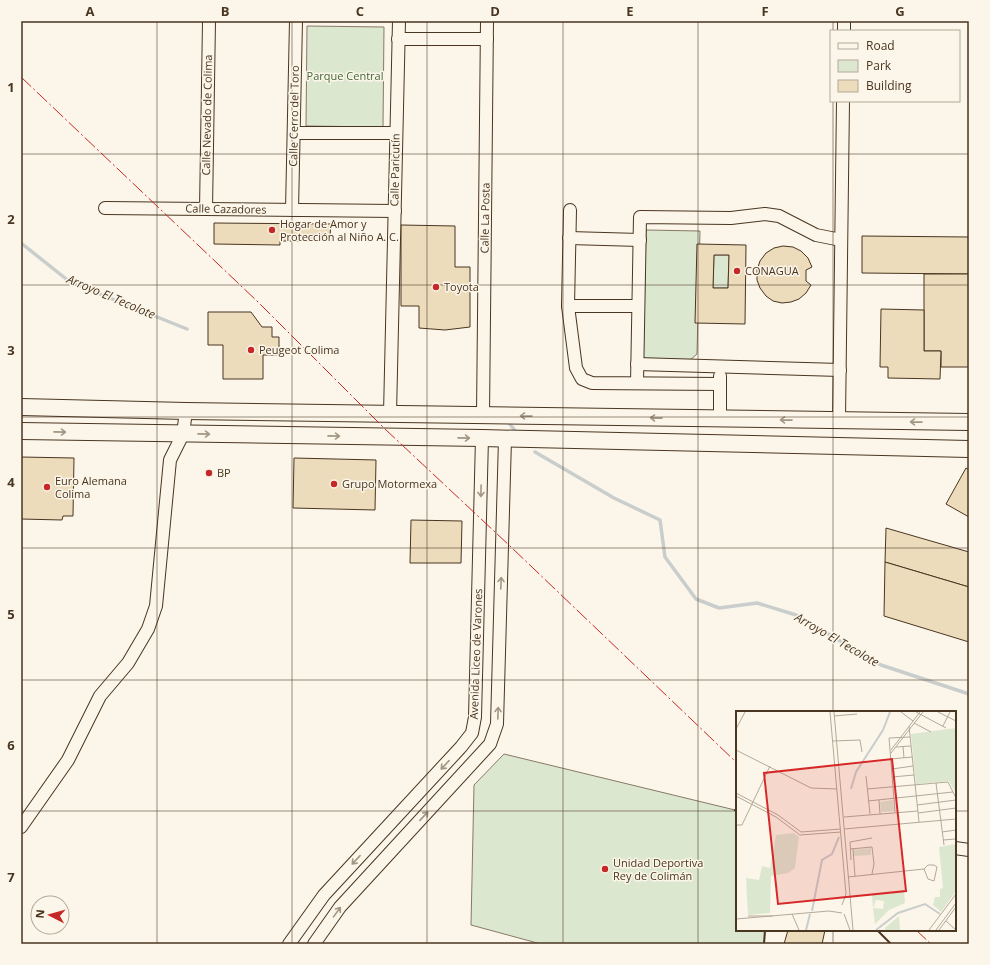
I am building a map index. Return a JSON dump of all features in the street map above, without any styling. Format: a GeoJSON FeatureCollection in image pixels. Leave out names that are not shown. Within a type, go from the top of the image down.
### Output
{"type":"FeatureCollection","features":[{"type":"Feature","properties":{"kind":"main road"},"geometry":{"type":"LineString","coordinates":[[21,407],[553,417],[967,422]]}},
{"type":"Feature","properties":{"kind":"main road"},"geometry":{"type":"LineString","coordinates":[[553,417],[553,440]]}},
{"type":"Feature","properties":{"kind":"main road"},"geometry":{"type":"LineString","coordinates":[[942,448],[943,422]]}},
{"type":"Feature","properties":{"kind":"main road"},"geometry":{"type":"LineString","coordinates":[[21,431],[482,438],[969,449]]}},
{"type":"Feature","properties":{"kind":"street","name":"Calle Nevado de Colima"},"geometry":{"type":"LineString","coordinates":[[206,209],[209,21]]}},
{"type":"Feature","properties":{"kind":"street","name":"Calle Cerro del Toro"},"geometry":{"type":"LineString","coordinates":[[292,210],[296,21]]}},
{"type":"Feature","properties":{"kind":"street","name":"Calle Paricutín"},"geometry":{"type":"LineString","coordinates":[[390,414],[399,21]]}},
{"type":"Feature","properties":{"kind":"street","name":"Calle La Posta"},"geometry":{"type":"LineString","coordinates":[[483,415],[487,21]]}},
{"type":"Feature","properties":{"kind":"street"},"geometry":{"type":"LineString","coordinates":[[398,39],[487,39]]}},
{"type":"Feature","properties":{"kind":"street"},"geometry":{"type":"LineString","coordinates":[[839,420],[843,102]]}},
{"type":"Feature","properties":{"kind":"street"},"geometry":{"type":"LineString","coordinates":[[294,133],[396,133]]}},
{"type":"Feature","properties":{"kind":"street","name":"Calle Cazadores"},"geometry":{"type":"LineString","coordinates":[[105,208],[394,211]]}},
{"type":"Feature","properties":{"kind":"street"},"geometry":{"type":"LineString","coordinates":[[570,210],[568,306],[576,368],[582,378],[592,383],[720,384]]}},
{"type":"Feature","properties":{"kind":"street"},"geometry":{"type":"LineString","coordinates":[[637,383],[640,217],[731,218],[765,214],[779,216],[816,235],[841,240]]}},
{"type":"Feature","properties":{"kind":"street"},"geometry":{"type":"LineString","coordinates":[[569,238],[640,240]]}},
{"type":"Feature","properties":{"kind":"street"},"geometry":{"type":"LineString","coordinates":[[568,306],[638,306]]}},
{"type":"Feature","properties":{"kind":"street"},"geometry":{"type":"LineString","coordinates":[[637,364],[840,370]]}},
{"type":"Feature","properties":{"kind":"street"},"geometry":{"type":"LineString","coordinates":[[720,366],[720,419]]}},
{"type":"Feature","properties":{"kind":"street"},"geometry":{"type":"LineString","coordinates":[[21,828],[68,760],[100,696],[128,663],[148,629],[156,606],[170,460],[183,434],[186,411]]}},
{"type":"Feature","properties":{"kind":"street","name":"Avenida Liceo de Varones"},"geometry":{"type":"LineString","coordinates":[[289,944],[324,895],[462,747],[472,733],[475,717],[482,438]]}},
{"type":"Feature","properties":{"kind":"street","name":"Avenida Liceo de Varones"},"geometry":{"type":"LineString","coordinates":[[314,944],[340,907],[476,761],[490,744],[497,724],[505,439]]}},
{"type":"Feature","properties":{"kind":"street"},"geometry":{"type":"LineString","coordinates":[[462,747],[476,761]]}},
{"type":"Feature","properties":{"kind":"street"},"geometry":{"type":"LineString","coordinates":[[956,848],[969,850]]}},
{"type":"Feature","properties":{"kind":"green space","name":"Parque Central"},"geometry":{"type":"Polygon","coordinates":[[[307,26],[384,27],[383,127],[306,126],[307,26]]]}},
{"type":"Feature","properties":{"kind":"green space"},"geometry":{"type":"Polygon","coordinates":[[[646,230],[700,231],[697,354],[689,361],[643,360],[646,230]]]}},
{"type":"Feature","properties":{"kind":"green space"},"geometry":{"type":"Polygon","coordinates":[[[714,255],[729,255],[728,288],[713,288],[714,255]]]}},
{"type":"Feature","properties":{"kind":"green space","name":"Unidad Deportiva Rey de Colimán"},"geometry":{"type":"Polygon","coordinates":[[[504,754],[735,810],[736,931],[765,931],[764,944],[541,944],[471,925],[474,785],[504,754]]]}},
{"type":"Feature","properties":{"kind":"building","name":"Hogar de Amor y Protección al Niño A. C."},"geometry":{"type":"Polygon","coordinates":[[[214,223],[331,224],[330,235],[313,235],[312,241],[280,241],[280,245],[214,244],[214,223]]]}},
{"type":"Feature","properties":{"kind":"building","name":"Toyota"},"geometry":{"type":"Polygon","coordinates":[[[401,225],[455,226],[455,267],[470,267],[470,327],[445,330],[419,328],[419,306],[401,306],[401,225]]]}},
{"type":"Feature","properties":{"kind":"building"},"geometry":{"type":"Polygon","coordinates":[[[862,236],[969,237],[969,274],[862,273],[862,236]]]}},
{"type":"Feature","properties":{"kind":"building","name":"CONAGUA"},"geometry":{"type":"Polygon","coordinates":[[[697,244],[746,245],[745,324],[695,323],[697,244]],[[714,255],[713,288],[728,288],[729,255],[714,255]]]}},
{"type":"Feature","properties":{"kind":"building"},"geometry":{"type":"Polygon","coordinates":[[[783,246],[793,247],[801,251],[808,258],[812,267],[806,270],[806,281],[811,285],[806,293],[799,299],[782,303],[773,301],[766,296],[760,288],[757,280],[757,270],[760,261],[766,253],[774,248],[783,246]]]}},
{"type":"Feature","properties":{"kind":"building"},"geometry":{"type":"Polygon","coordinates":[[[924,274],[969,274],[969,367],[941,367],[941,351],[924,351],[924,274]]]}},
{"type":"Feature","properties":{"kind":"building"},"geometry":{"type":"Polygon","coordinates":[[[881,309],[924,310],[924,351],[941,351],[940,379],[888,378],[888,367],[880,367],[881,309]]]}},
{"type":"Feature","properties":{"kind":"building","name":"Peugeot Colima"},"geometry":{"type":"Polygon","coordinates":[[[208,312],[251,312],[262,327],[272,327],[272,337],[279,337],[279,355],[263,355],[263,379],[223,379],[223,345],[208,345],[208,312]]]}},
{"type":"Feature","properties":{"kind":"building","name":"Euro Alemana Colima"},"geometry":{"type":"Polygon","coordinates":[[[21,457],[74,458],[73,516],[63,516],[62,520],[21,519],[21,457]]]}},
{"type":"Feature","properties":{"kind":"building","name":"Grupo Motormexa"},"geometry":{"type":"Polygon","coordinates":[[[294,458],[376,460],[375,510],[293,508],[294,458]]]}},
{"type":"Feature","properties":{"kind":"building"},"geometry":{"type":"Polygon","coordinates":[[[966,468],[969,470],[969,517],[946,504],[966,468]]]}},
{"type":"Feature","properties":{"kind":"building"},"geometry":{"type":"Polygon","coordinates":[[[411,520],[462,521],[461,563],[410,563],[411,520]]]}},
{"type":"Feature","properties":{"kind":"building"},"geometry":{"type":"Polygon","coordinates":[[[886,528],[969,552],[969,587],[885,562],[886,528]]]}},
{"type":"Feature","properties":{"kind":"building"},"geometry":{"type":"Polygon","coordinates":[[[885,562],[969,587],[969,642],[884,616],[885,562]]]}},
{"type":"Feature","properties":{"kind":"building"},"geometry":{"type":"Polygon","coordinates":[[[788,931],[825,931],[822,944],[784,944],[788,931]]]}},
{"type":"Feature","properties":{"kind":"waterway","name":"Arroyo El Tecolote"},"geometry":{"type":"LineString","coordinates":[[21,243],[70,282],[187,329]]}},
{"type":"Feature","properties":{"kind":"waterway","name":"Arroyo El Tecolote"},"geometry":{"type":"LineString","coordinates":[[509,423],[517,433]]}},
{"type":"Feature","properties":{"kind":"waterway","name":"Arroyo El Tecolote"},"geometry":{"type":"LineString","coordinates":[[535,452],[614,498],[660,520],[665,557],[696,599],[719,608],[757,603],[796,615],[881,665],[969,694]]}},
{"type":"Feature","properties":{"kind":"wall"},"geometry":{"type":"LineString","coordinates":[[764,944],[765,931]]}},
{"type":"Feature","properties":{"kind":"wall"},"geometry":{"type":"LineString","coordinates":[[878,931],[891,944]]}},
{"type":"Feature","properties":{"kind":"power"},"geometry":{"type":"LineString","coordinates":[[21,77],[258,302],[385,429],[736,762]]}},
{"type":"Feature","properties":{"kind":"power"},"geometry":{"type":"LineString","coordinates":[[917,931],[931,944]]}},
{"type":"Feature","properties":{"kind":"place","name":"Hogar de Amor y Protección al Niño A. C."},"geometry":{"type":"Point","coordinates":[272,230]}},
{"type":"Feature","properties":{"kind":"place","name":"CONAGUA"},"geometry":{"type":"Point","coordinates":[737,271]}},
{"type":"Feature","properties":{"kind":"place","name":"Toyota"},"geometry":{"type":"Point","coordinates":[436,287]}},
{"type":"Feature","properties":{"kind":"place","name":"Peugeot Colima"},"geometry":{"type":"Point","coordinates":[251,350]}},
{"type":"Feature","properties":{"kind":"place","name":"BP"},"geometry":{"type":"Point","coordinates":[209,473]}},
{"type":"Feature","properties":{"kind":"place","name":"Grupo Motormexa"},"geometry":{"type":"Point","coordinates":[334,484]}},
{"type":"Feature","properties":{"kind":"place","name":"Euro Alemana Colima"},"geometry":{"type":"Point","coordinates":[47,487]}},
{"type":"Feature","properties":{"kind":"place","name":"Unidad Deportiva Rey de Colimán"},"geometry":{"type":"Point","coordinates":[605,869]}}]}
